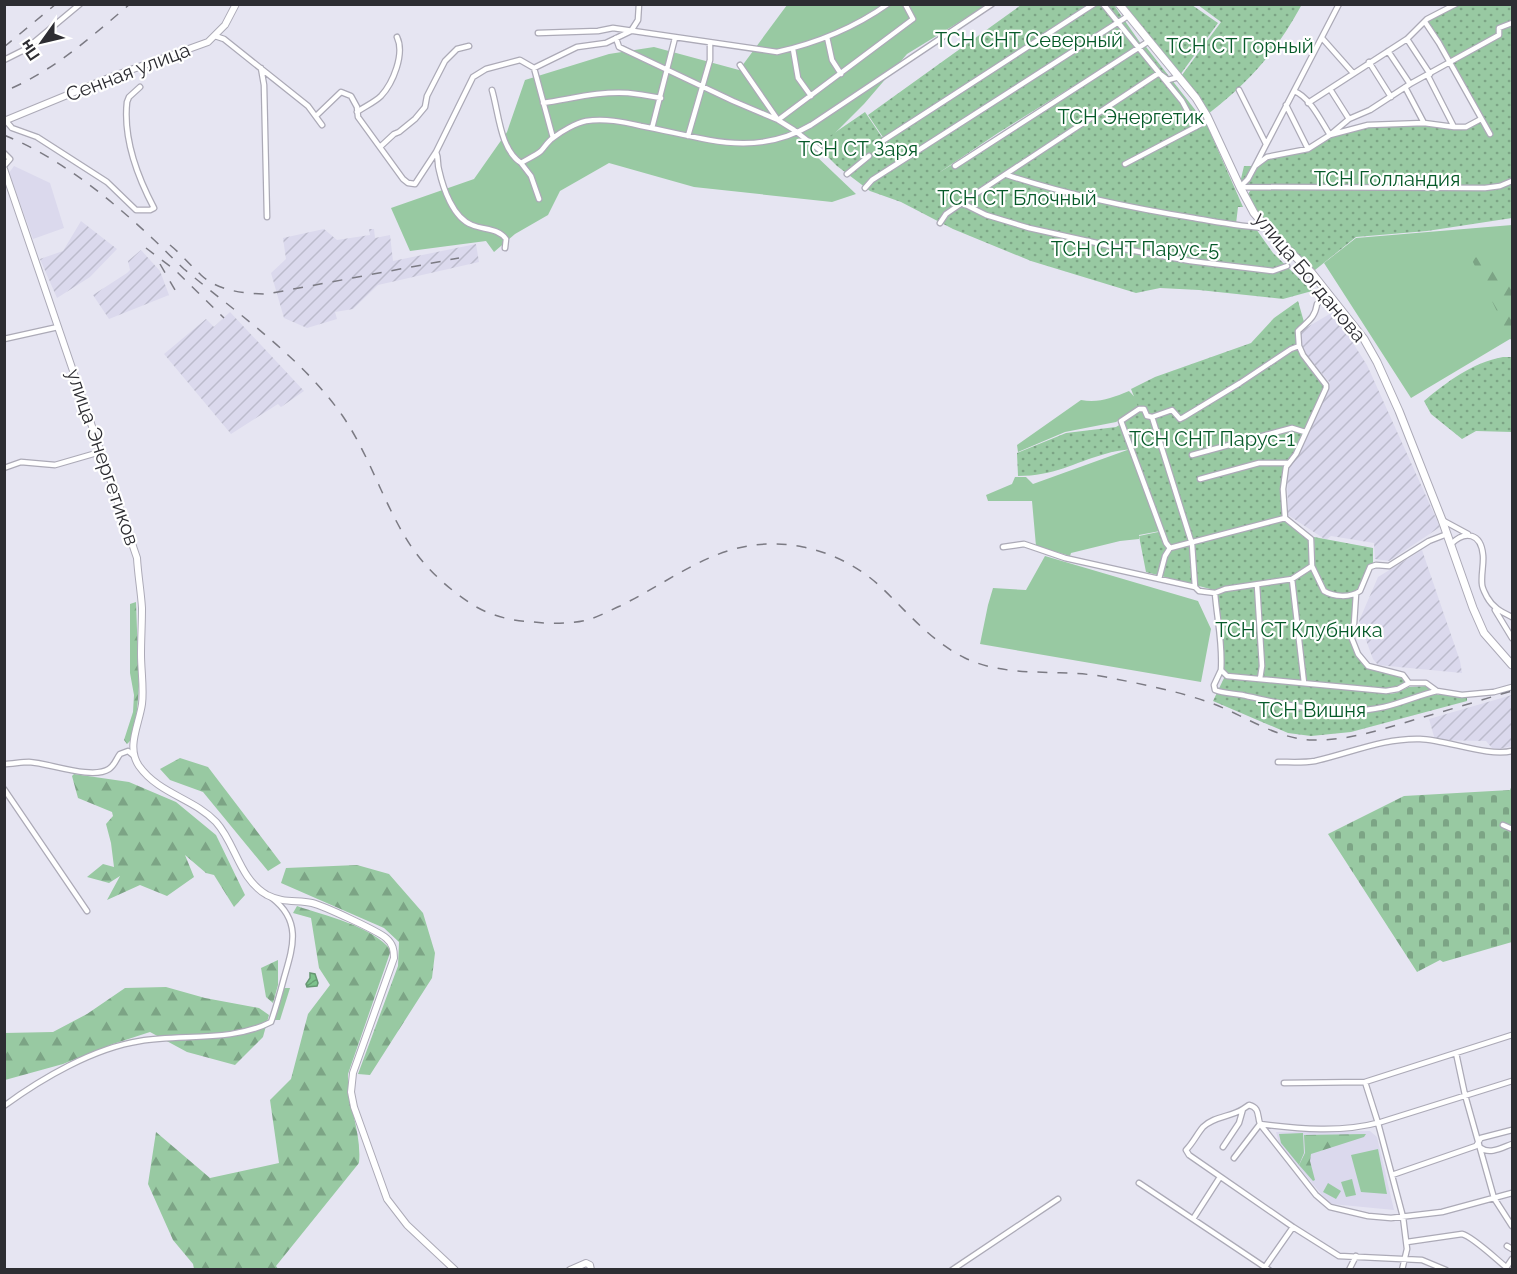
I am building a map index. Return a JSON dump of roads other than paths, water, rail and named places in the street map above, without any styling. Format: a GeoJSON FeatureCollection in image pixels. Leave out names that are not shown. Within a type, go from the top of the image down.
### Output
{"type":"FeatureCollection","features":[{"type":"Feature","properties":{"kind":"main road","name":"Сенная улица"},"geometry":{"type":"LineString","coordinates":[[5,121],[80,89],[208,42],[225,25],[236,4]]}},
{"type":"Feature","properties":{"kind":"main road","name":"улица Богданова"},"geometry":{"type":"LineString","coordinates":[[1119,4],[1196,98],[1254,213],[1311,272],[1364,339],[1399,411],[1484,633],[1512,665]]}},
{"type":"Feature","properties":{"kind":"main road","name":"улица Энергетиков"},"geometry":{"type":"LineString","coordinates":[[4,168],[137,558],[142,609],[143,688],[139,722],[131,753]]}},
{"type":"Feature","properties":{"kind":"main road"},"geometry":{"type":"LineString","coordinates":[[131,753],[159,787],[195,806],[216,822],[244,873],[256,888],[268,896],[279,899],[316,904],[381,934],[394,950],[394,958],[353,1073],[351,1092],[354,1107],[382,1187],[393,1210],[454,1269]]}},
{"type":"Feature","properties":{"kind":"main road"},"geometry":{"type":"LineString","coordinates":[[570,1269],[586,1263],[590,1264],[591,1269]]}},
{"type":"Feature","properties":{"kind":"street"},"geometry":{"type":"LineString","coordinates":[[4,60],[26,49],[80,4]]}},
{"type":"Feature","properties":{"kind":"street"},"geometry":{"type":"LineString","coordinates":[[532,67],[577,47],[606,43],[631,31],[638,20],[639,4]]}},
{"type":"Feature","properties":{"kind":"street"},"geometry":{"type":"LineString","coordinates":[[538,33],[598,31],[613,28],[777,52],[793,49],[847,30],[888,4]]}},
{"type":"Feature","properties":{"kind":"street"},"geometry":{"type":"LineString","coordinates":[[778,120],[913,19],[905,4]]}},
{"type":"Feature","properties":{"kind":"street"},"geometry":{"type":"LineString","coordinates":[[521,163],[541,151],[553,138],[586,122],[612,120],[740,144],[780,140],[798,133],[992,4]]}},
{"type":"Feature","properties":{"kind":"street"},"geometry":{"type":"LineString","coordinates":[[884,140],[1094,4]]}},
{"type":"Feature","properties":{"kind":"street"},"geometry":{"type":"LineString","coordinates":[[1103,4],[1182,101],[1196,127]]}},
{"type":"Feature","properties":{"kind":"street"},"geometry":{"type":"LineString","coordinates":[[1240,187],[1248,179],[1339,4]]}},
{"type":"Feature","properties":{"kind":"street"},"geometry":{"type":"LineString","coordinates":[[1308,103],[1407,39],[1438,12],[1456,4]]}},
{"type":"Feature","properties":{"kind":"street"},"geometry":{"type":"LineString","coordinates":[[865,188],[872,180],[1128,16]]}},
{"type":"Feature","properties":{"kind":"street"},"geometry":{"type":"LineString","coordinates":[[1425,22],[1490,134]]}},
{"type":"Feature","properties":{"kind":"street"},"geometry":{"type":"LineString","coordinates":[[1255,166],[1267,157],[1308,149],[1330,135],[1348,119],[1391,97],[1498,35],[1499,28],[1512,23]]}},
{"type":"Feature","properties":{"kind":"street"},"geometry":{"type":"LineString","coordinates":[[215,36],[224,39],[308,106],[322,125]]}},
{"type":"Feature","properties":{"kind":"street"},"geometry":{"type":"LineString","coordinates":[[357,112],[381,95],[394,74],[401,50],[397,37]]}},
{"type":"Feature","properties":{"kind":"street"},"geometry":{"type":"LineString","coordinates":[[827,37],[832,60],[841,74]]}},
{"type":"Feature","properties":{"kind":"street"},"geometry":{"type":"LineString","coordinates":[[652,128],[675,38]]}},
{"type":"Feature","properties":{"kind":"street"},"geometry":{"type":"LineString","coordinates":[[1322,38],[1353,73]]}},
{"type":"Feature","properties":{"kind":"street"},"geometry":{"type":"LineString","coordinates":[[616,39],[619,47],[703,88],[778,120],[821,152]]}},
{"type":"Feature","properties":{"kind":"street"},"geometry":{"type":"LineString","coordinates":[[1407,39],[1429,75],[1454,127]]}},
{"type":"Feature","properties":{"kind":"street"},"geometry":{"type":"LineString","coordinates":[[955,166],[1149,41]]}},
{"type":"Feature","properties":{"kind":"street"},"geometry":{"type":"LineString","coordinates":[[688,136],[710,60],[710,43]]}},
{"type":"Feature","properties":{"kind":"street"},"geometry":{"type":"LineString","coordinates":[[380,147],[415,119],[425,106],[427,96],[445,61],[458,49],[469,46]]}},
{"type":"Feature","properties":{"kind":"street"},"geometry":{"type":"LineString","coordinates":[[793,49],[798,78],[811,96]]}},
{"type":"Feature","properties":{"kind":"street"},"geometry":{"type":"LineString","coordinates":[[1388,51],[1410,84]]}},
{"type":"Feature","properties":{"kind":"street"},"geometry":{"type":"LineString","coordinates":[[316,116],[341,92],[351,96],[357,107],[358,117],[403,179],[415,184],[436,152],[473,78],[486,69],[520,60],[532,67],[553,131],[553,138]]}},
{"type":"Feature","properties":{"kind":"street"},"geometry":{"type":"LineString","coordinates":[[1369,62],[1391,97]]}},
{"type":"Feature","properties":{"kind":"street"},"geometry":{"type":"LineString","coordinates":[[740,65],[778,120]]}},
{"type":"Feature","properties":{"kind":"street"},"geometry":{"type":"LineString","coordinates":[[261,68],[264,85],[267,217]]}},
{"type":"Feature","properties":{"kind":"street"},"geometry":{"type":"LineString","coordinates":[[1159,74],[1168,81],[1179,77]]}},
{"type":"Feature","properties":{"kind":"street"},"geometry":{"type":"LineString","coordinates":[[940,223],[946,214],[962,203],[1159,74]]}},
{"type":"Feature","properties":{"kind":"street"},"geometry":{"type":"LineString","coordinates":[[5,121],[12,128],[37,137],[107,182],[136,210],[150,210],[154,208],[135,166],[128,138],[127,102],[140,87]]}},
{"type":"Feature","properties":{"kind":"street"},"geometry":{"type":"LineString","coordinates":[[1405,87],[1424,123]]}},
{"type":"Feature","properties":{"kind":"street"},"geometry":{"type":"LineString","coordinates":[[1330,89],[1348,119]]}},
{"type":"Feature","properties":{"kind":"street"},"geometry":{"type":"LineString","coordinates":[[492,90],[509,151],[531,176],[539,199]]}},
{"type":"Feature","properties":{"kind":"street"},"geometry":{"type":"LineString","coordinates":[[1239,90],[1266,144]]}},
{"type":"Feature","properties":{"kind":"street"},"geometry":{"type":"LineString","coordinates":[[1294,91],[1308,103],[1330,135]]}},
{"type":"Feature","properties":{"kind":"street"},"geometry":{"type":"LineString","coordinates":[[543,103],[608,93],[628,93],[661,98]]}},
{"type":"Feature","properties":{"kind":"street"},"geometry":{"type":"LineString","coordinates":[[1286,105],[1308,149]]}},
{"type":"Feature","properties":{"kind":"street"},"geometry":{"type":"LineString","coordinates":[[1330,135],[1368,125],[1424,123],[1466,127],[1481,119]]}},
{"type":"Feature","properties":{"kind":"street"},"geometry":{"type":"LineString","coordinates":[[1125,164],[1209,120]]}},
{"type":"Feature","properties":{"kind":"street"},"geometry":{"type":"LineString","coordinates":[[436,152],[439,172],[457,214],[464,222],[473,226],[500,232],[506,239],[505,248]]}},
{"type":"Feature","properties":{"kind":"street"},"geometry":{"type":"LineString","coordinates":[[4,153],[10,159],[4,168]]}},
{"type":"Feature","properties":{"kind":"street"},"geometry":{"type":"LineString","coordinates":[[847,174],[869,156]]}},
{"type":"Feature","properties":{"kind":"street"},"geometry":{"type":"LineString","coordinates":[[1007,175],[1044,187],[1153,210],[1267,228]]}},
{"type":"Feature","properties":{"kind":"street"},"geometry":{"type":"LineString","coordinates":[[1240,187],[1485,188],[1500,186],[1512,181]]}},
{"type":"Feature","properties":{"kind":"street"},"geometry":{"type":"LineString","coordinates":[[962,203],[986,215],[1029,228],[1124,249],[1273,272],[1287,266]]}},
{"type":"Feature","properties":{"kind":"street"},"geometry":{"type":"LineString","coordinates":[[1328,294],[1317,304],[1316,312],[1311,320],[1298,331],[1299,346],[1303,355],[1326,388],[1296,454],[1288,462],[1283,489],[1285,518],[1311,539],[1312,566],[1324,591],[1351,596],[1360,591],[1370,567],[1376,564],[1389,566],[1429,541],[1447,534]]}},
{"type":"Feature","properties":{"kind":"street"},"geometry":{"type":"LineString","coordinates":[[4,339],[58,327]]}},
{"type":"Feature","properties":{"kind":"street"},"geometry":{"type":"LineString","coordinates":[[1170,548],[1166,543],[1121,421],[1139,408],[1144,409],[1147,416],[1152,417],[1172,410],[1180,418],[1184,417],[1299,346]]}},
{"type":"Feature","properties":{"kind":"street"},"geometry":{"type":"LineString","coordinates":[[1152,417],[1192,543],[1195,587]]}},
{"type":"Feature","properties":{"kind":"street"},"geometry":{"type":"LineString","coordinates":[[1192,455],[1292,429],[1305,432]]}},
{"type":"Feature","properties":{"kind":"street"},"geometry":{"type":"LineString","coordinates":[[4,468],[21,462],[55,465],[100,452]]}},
{"type":"Feature","properties":{"kind":"street"},"geometry":{"type":"LineString","coordinates":[[1200,478],[1265,461],[1288,462]]}},
{"type":"Feature","properties":{"kind":"street"},"geometry":{"type":"LineString","coordinates":[[1160,579],[1165,556],[1170,548],[1285,518]]}},
{"type":"Feature","properties":{"kind":"street"},"geometry":{"type":"LineString","coordinates":[[1442,520],[1471,535],[1480,543],[1483,552],[1482,585],[1486,596],[1512,638]]}},
{"type":"Feature","properties":{"kind":"street"},"geometry":{"type":"LineString","coordinates":[[1451,544],[1462,535],[1471,535]]}},
{"type":"Feature","properties":{"kind":"street"},"geometry":{"type":"LineString","coordinates":[[1003,547],[1024,544],[1065,558],[1215,593],[1225,589],[1292,579],[1312,566]]}},
{"type":"Feature","properties":{"kind":"street"},"geometry":{"type":"LineString","coordinates":[[1292,579],[1304,683]]}},
{"type":"Feature","properties":{"kind":"street"},"geometry":{"type":"LineString","coordinates":[[1257,585],[1262,666],[1260,679]]}},
{"type":"Feature","properties":{"kind":"street"},"geometry":{"type":"LineString","coordinates":[[1215,593],[1216,616],[1221,637],[1221,670],[1214,685],[1215,690],[1221,693],[1317,710],[1346,712],[1383,707],[1437,691],[1462,694],[1494,692],[1512,687]]}},
{"type":"Feature","properties":{"kind":"street"},"geometry":{"type":"LineString","coordinates":[[1356,594],[1354,624],[1350,639],[1358,654],[1368,666],[1403,675],[1409,683]]}},
{"type":"Feature","properties":{"kind":"street"},"geometry":{"type":"LineString","coordinates":[[1494,607],[1512,617]]}},
{"type":"Feature","properties":{"kind":"street"},"geometry":{"type":"LineString","coordinates":[[1221,670],[1227,676],[1236,678],[1386,691],[1398,689],[1409,683],[1426,683],[1437,691]]}},
{"type":"Feature","properties":{"kind":"street"},"geometry":{"type":"LineString","coordinates":[[1278,762],[1314,761],[1372,744],[1405,739],[1423,739],[1496,751],[1512,751]]}},
{"type":"Feature","properties":{"kind":"street"},"geometry":{"type":"LineString","coordinates":[[4,764],[28,762],[99,773],[115,764],[120,754],[131,753]]}},
{"type":"Feature","properties":{"kind":"street"},"geometry":{"type":"LineString","coordinates":[[4,789],[87,911]]}},
{"type":"Feature","properties":{"kind":"street"},"geometry":{"type":"LineString","coordinates":[[1503,825],[1512,829]]}},
{"type":"Feature","properties":{"kind":"street"},"geometry":{"type":"LineString","coordinates":[[268,896],[282,907],[290,919]]}},
{"type":"Feature","properties":{"kind":"street"},"geometry":{"type":"LineString","coordinates":[[4,1106],[45,1080],[113,1046],[162,1038],[250,1032],[271,1022],[293,947],[289,908],[299,902]]}},
{"type":"Feature","properties":{"kind":"street"},"geometry":{"type":"LineString","coordinates":[[1284,1083],[1365,1083],[1512,1035]]}},
{"type":"Feature","properties":{"kind":"street"},"geometry":{"type":"LineString","coordinates":[[1456,1053],[1478,1146],[1494,1198],[1512,1226]]}},
{"type":"Feature","properties":{"kind":"street"},"geometry":{"type":"LineString","coordinates":[[1260,1124],[1359,1127],[1512,1081]]}},
{"type":"Feature","properties":{"kind":"street"},"geometry":{"type":"LineString","coordinates":[[1365,1083],[1403,1217],[1407,1242],[1406,1259],[1402,1269]]}},
{"type":"Feature","properties":{"kind":"street"},"geometry":{"type":"LineString","coordinates":[[1446,1269],[1422,1260],[1339,1256],[1220,1177],[1189,1155],[1186,1150],[1204,1127],[1219,1118],[1234,1115],[1249,1105],[1257,1110],[1260,1124],[1316,1195],[1330,1207],[1368,1216],[1403,1217],[1442,1212],[1512,1193]]}},
{"type":"Feature","properties":{"kind":"street"},"geometry":{"type":"LineString","coordinates":[[1223,1147],[1239,1123],[1243,1109]]}},
{"type":"Feature","properties":{"kind":"street"},"geometry":{"type":"LineString","coordinates":[[1234,1158],[1260,1124]]}},
{"type":"Feature","properties":{"kind":"street"},"geometry":{"type":"LineString","coordinates":[[1478,1146],[1480,1138],[1512,1130]]}},
{"type":"Feature","properties":{"kind":"street"},"geometry":{"type":"LineString","coordinates":[[1478,1146],[1485,1151],[1492,1151],[1512,1144]]}},
{"type":"Feature","properties":{"kind":"street"},"geometry":{"type":"LineString","coordinates":[[1392,1175],[1478,1146]]}},
{"type":"Feature","properties":{"kind":"street"},"geometry":{"type":"LineString","coordinates":[[1193,1220],[1220,1177]]}},
{"type":"Feature","properties":{"kind":"street"},"geometry":{"type":"LineString","coordinates":[[1138,1183],[1267,1268],[1293,1227]]}},
{"type":"Feature","properties":{"kind":"street"},"geometry":{"type":"LineString","coordinates":[[952,1269],[1058,1199]]}},
{"type":"Feature","properties":{"kind":"street"},"geometry":{"type":"LineString","coordinates":[[1407,1242],[1453,1234],[1469,1235],[1476,1244],[1505,1268],[1512,1259]]}},
{"type":"Feature","properties":{"kind":"street"},"geometry":{"type":"LineString","coordinates":[[1349,1269],[1356,1256]]}},
{"type":"Feature","properties":{"kind":"water"},"geometry":{"type":"Polygon","coordinates":[[[310,973],[315,974],[317,986],[307,987],[310,973]]]}},
{"type":"Feature","properties":{"kind":"railway"},"geometry":{"type":"LineString","coordinates":[[4,47],[56,4]]}},
{"type":"Feature","properties":{"kind":"railway"},"geometry":{"type":"LineString","coordinates":[[12,88],[59,61],[130,4]]}},
{"type":"Feature","properties":{"kind":"railway"},"geometry":{"type":"LineString","coordinates":[[4,135],[45,155],[101,193],[184,269],[288,355],[325,394],[351,429],[410,545],[434,574],[453,590],[473,605],[494,615],[546,623],[587,620],[620,606],[706,559],[751,546],[776,544],[814,550],[836,557],[856,568],[882,588],[941,644],[965,658],[999,669],[1088,674],[1159,688],[1211,703],[1273,731],[1299,739],[1339,739],[1365,734],[1512,691]]}},
{"type":"Feature","properties":{"kind":"railway"},"geometry":{"type":"LineString","coordinates":[[170,245],[201,275],[215,285],[259,294],[459,258]]}},
{"type":"Feature","properties":{"kind":"railway"},"geometry":{"type":"LineString","coordinates":[[146,248],[175,270],[224,318]]}},
{"type":"Feature","properties":{"kind":"railway"},"geometry":{"type":"LineString","coordinates":[[160,264],[175,290]]}},
{"type":"Feature","properties":{"kind":"park label","name":"ТСН СНТ Северный"},"geometry":{"type":"Point","coordinates":[1029,40]}},
{"type":"Feature","properties":{"kind":"park label","name":"ТСН СТ Горный"},"geometry":{"type":"Point","coordinates":[1240,46]}},
{"type":"Feature","properties":{"kind":"park label","name":"ТСН Энергетик"},"geometry":{"type":"Point","coordinates":[1131,117]}},
{"type":"Feature","properties":{"kind":"park label","name":"ТСН СТ Заря"},"geometry":{"type":"Point","coordinates":[858,149]}},
{"type":"Feature","properties":{"kind":"park label","name":"ТСН Голландия"},"geometry":{"type":"Point","coordinates":[1387,179]}},
{"type":"Feature","properties":{"kind":"park label","name":"ТСН СТ Блочный"},"geometry":{"type":"Point","coordinates":[1017,198]}},
{"type":"Feature","properties":{"kind":"park label","name":"ТСН СНТ Парус-5"},"geometry":{"type":"Point","coordinates":[1135,249]}},
{"type":"Feature","properties":{"kind":"park label","name":"ТСН СНТ Парус-1"},"geometry":{"type":"Point","coordinates":[1212,439]}},
{"type":"Feature","properties":{"kind":"park label","name":"ТСН СТ Клубника"},"geometry":{"type":"Point","coordinates":[1299,630]}},
{"type":"Feature","properties":{"kind":"park label","name":"ТСН Вишня"},"geometry":{"type":"Point","coordinates":[1312,710]}}]}
